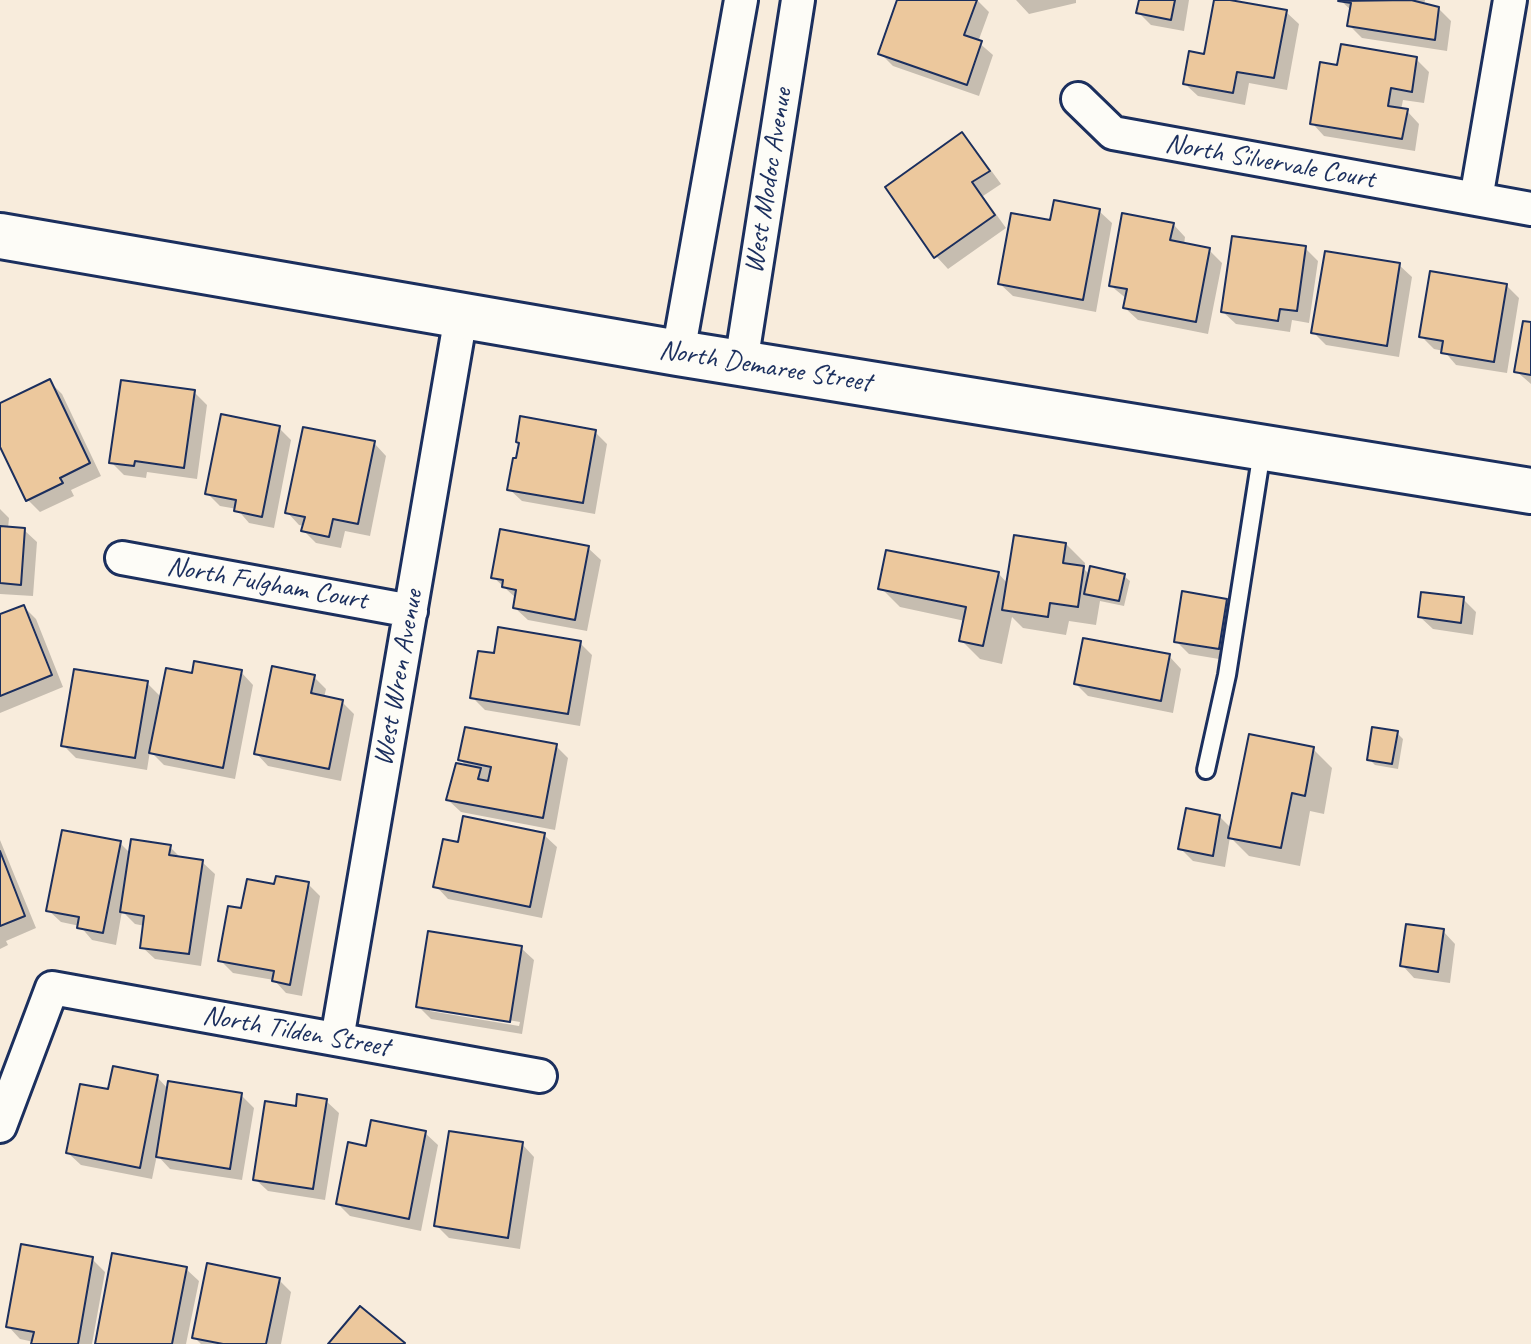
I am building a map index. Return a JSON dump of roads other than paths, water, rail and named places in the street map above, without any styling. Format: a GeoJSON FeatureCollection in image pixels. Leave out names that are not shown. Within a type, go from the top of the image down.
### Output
{"type":"FeatureCollection","features":[{"type":"Feature","properties":{"kind":"main road","name":"North Demaree Street"},"geometry":{"type":"LineString","coordinates":[[0,236],[678,353],[1531,491]]}},
{"type":"Feature","properties":{"kind":"street","name":"West Modoc Avenue"},"geometry":{"type":"LineString","coordinates":[[678,353],[741,0]]}},
{"type":"Feature","properties":{"kind":"street","name":"West Modoc Avenue"},"geometry":{"type":"LineString","coordinates":[[741,363],[798,0]]}},
{"type":"Feature","properties":{"kind":"street"},"geometry":{"type":"LineString","coordinates":[[1476,199],[1510,0]]}},
{"type":"Feature","properties":{"kind":"street","name":"North Silvervale Court"},"geometry":{"type":"LineString","coordinates":[[1078,99],[1113,133],[1531,209]]}},
{"type":"Feature","properties":{"kind":"street","name":"West Wren Avenue"},"geometry":{"type":"LineString","coordinates":[[337,1039],[461,316]]}},
{"type":"Feature","properties":{"kind":"street","name":"North Fulgham Court"},"geometry":{"type":"LineString","coordinates":[[122,558],[411,611]]}},
{"type":"Feature","properties":{"kind":"street","name":"North Tilden Street"},"geometry":{"type":"LineString","coordinates":[[0,1126],[52,988],[540,1076]]}},
{"type":"Feature","properties":{"kind":"lane"},"geometry":{"type":"LineString","coordinates":[[1206,770],[1227,675],[1262,449]]}}]}
